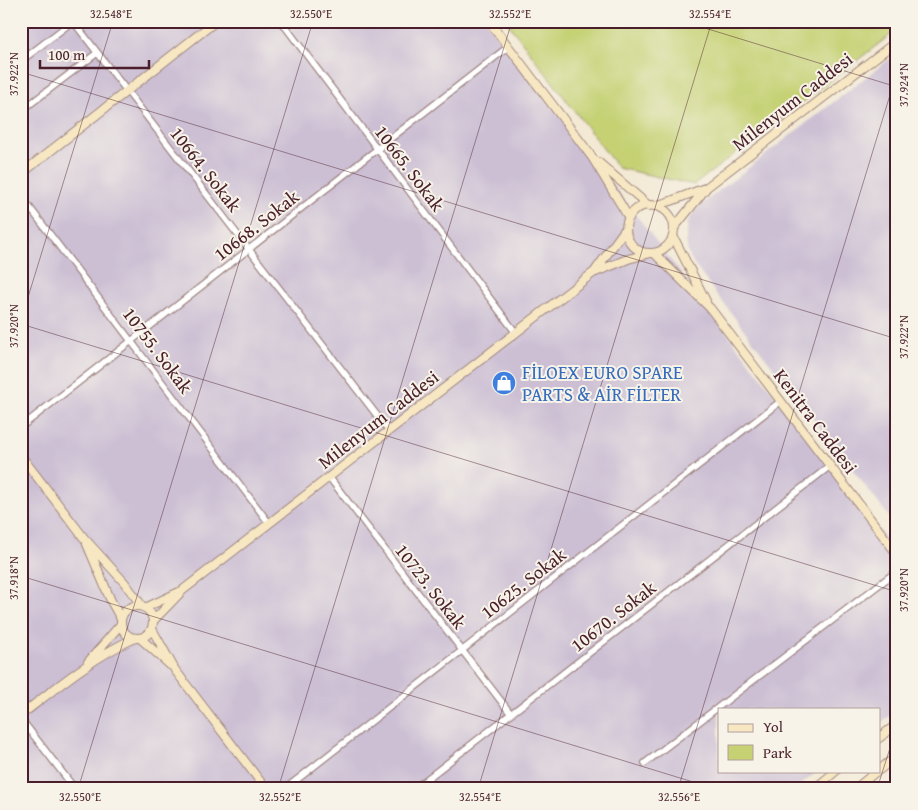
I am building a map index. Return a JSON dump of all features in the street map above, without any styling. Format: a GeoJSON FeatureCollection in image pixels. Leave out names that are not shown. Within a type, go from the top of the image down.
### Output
{"type":"FeatureCollection","features":[{"type":"Feature","properties":{"kind":"street","name":"10664. Sokak"},"geometry":{"type":"LineString","coordinates":[[73,21],[389,431]]}},
{"type":"Feature","properties":{"kind":"street"},"geometry":{"type":"LineString","coordinates":[[21,61],[73,21]]}},
{"type":"Feature","properties":{"kind":"street"},"geometry":{"type":"LineString","coordinates":[[21,174],[216,21]]}},
{"type":"Feature","properties":{"kind":"street","name":"10665. Sokak"},"geometry":{"type":"LineString","coordinates":[[281,21],[516,333]]}},
{"type":"Feature","properties":{"kind":"street"},"geometry":{"type":"LineString","coordinates":[[489,21],[592,158],[629,218]]}},
{"type":"Feature","properties":{"kind":"street","name":"Milenyum Caddesi"},"geometry":{"type":"LineString","coordinates":[[707,187],[897,41]]}},
{"type":"Feature","properties":{"kind":"street","name":"10668. Sokak"},"geometry":{"type":"LineString","coordinates":[[21,427],[508,46]]}},
{"type":"Feature","properties":{"kind":"street"},"geometry":{"type":"LineString","coordinates":[[21,111],[97,53]]}},
{"type":"Feature","properties":{"kind":"street"},"geometry":{"type":"LineString","coordinates":[[592,158],[652,206],[662,209],[668,214],[673,232],[710,308]]}},
{"type":"Feature","properties":{"kind":"street"},"geometry":{"type":"LineString","coordinates":[[593,273],[626,228],[629,218],[638,208],[671,201],[707,187]]}},
{"type":"Feature","properties":{"kind":"street"},"geometry":{"type":"LineString","coordinates":[[593,273],[628,259],[665,248],[673,232],[707,187]]}},
{"type":"Feature","properties":{"kind":"street","name":"10755. Sokak"},"geometry":{"type":"LineString","coordinates":[[21,196],[269,523]]}},
{"type":"Feature","properties":{"kind":"street"},"geometry":{"type":"LineString","coordinates":[[626,228],[627,237],[631,244],[643,252],[652,253],[710,308]]}},
{"type":"Feature","properties":{"kind":"street","name":"Milenyum Caddesi"},"geometry":{"type":"LineString","coordinates":[[183,590],[593,273]]}},
{"type":"Feature","properties":{"kind":"street","name":"Kenitra Caddesi"},"geometry":{"type":"LineString","coordinates":[[710,308],[897,554]]}},
{"type":"Feature","properties":{"kind":"street","name":"10625. Sokak"},"geometry":{"type":"LineString","coordinates":[[285,789],[781,401]]}},
{"type":"Feature","properties":{"kind":"street"},"geometry":{"type":"LineString","coordinates":[[21,456],[84,538],[151,613],[153,625],[175,670],[266,789]]}},
{"type":"Feature","properties":{"kind":"street","name":"10670. Sokak"},"geometry":{"type":"LineString","coordinates":[[414,789],[830,466]]}},
{"type":"Feature","properties":{"kind":"street","name":"10723. Sokak"},"geometry":{"type":"LineString","coordinates":[[329,477],[511,714]]}},
{"type":"Feature","properties":{"kind":"street"},"geometry":{"type":"LineString","coordinates":[[84,538],[125,633],[137,638],[175,670]]}},
{"type":"Feature","properties":{"kind":"street"},"geometry":{"type":"LineString","coordinates":[[645,763],[897,571]]}},
{"type":"Feature","properties":{"kind":"street"},"geometry":{"type":"LineString","coordinates":[[82,669],[121,621],[127,609],[131,607],[144,607],[183,590]]}},
{"type":"Feature","properties":{"kind":"street"},"geometry":{"type":"LineString","coordinates":[[21,715],[82,669],[121,644],[149,633],[153,625],[183,590]]}},
{"type":"Feature","properties":{"kind":"street"},"geometry":{"type":"LineString","coordinates":[[21,719],[75,789]]}},
{"type":"Feature","properties":{"kind":"street"},"geometry":{"type":"LineString","coordinates":[[880,737],[897,724]]}},
{"type":"Feature","properties":{"kind":"street"},"geometry":{"type":"LineString","coordinates":[[880,769],[897,756]]}},
{"type":"Feature","properties":{"kind":"street"},"geometry":{"type":"LineString","coordinates":[[814,789],[835,772]]}},
{"type":"Feature","properties":{"kind":"street"},"geometry":{"type":"LineString","coordinates":[[855,789],[877,772]]}},
{"type":"Feature","properties":{"kind":"shaded area"},"geometry":{"type":"Polygon","coordinates":[[[21,21],[486,21],[897,553],[897,711],[880,723],[880,708],[718,708],[718,772],[817,772],[795,789],[21,789],[21,21]]]}},
{"type":"Feature","properties":{"kind":"shaded area"},"geometry":{"type":"Polygon","coordinates":[[[897,53],[897,527],[694,265],[688,253],[686,241],[688,221],[698,207],[897,53]]]}},
{"type":"Feature","properties":{"kind":"green space"},"geometry":{"type":"Polygon","coordinates":[[[506,21],[897,21],[897,30],[694,185],[618,168],[506,21]]]}},
{"type":"Feature","properties":{"kind":"place","name":"FİLOEX EURO SPARE PARTS & AİR FİLTER"},"geometry":{"type":"Point","coordinates":[504,383]}}]}
